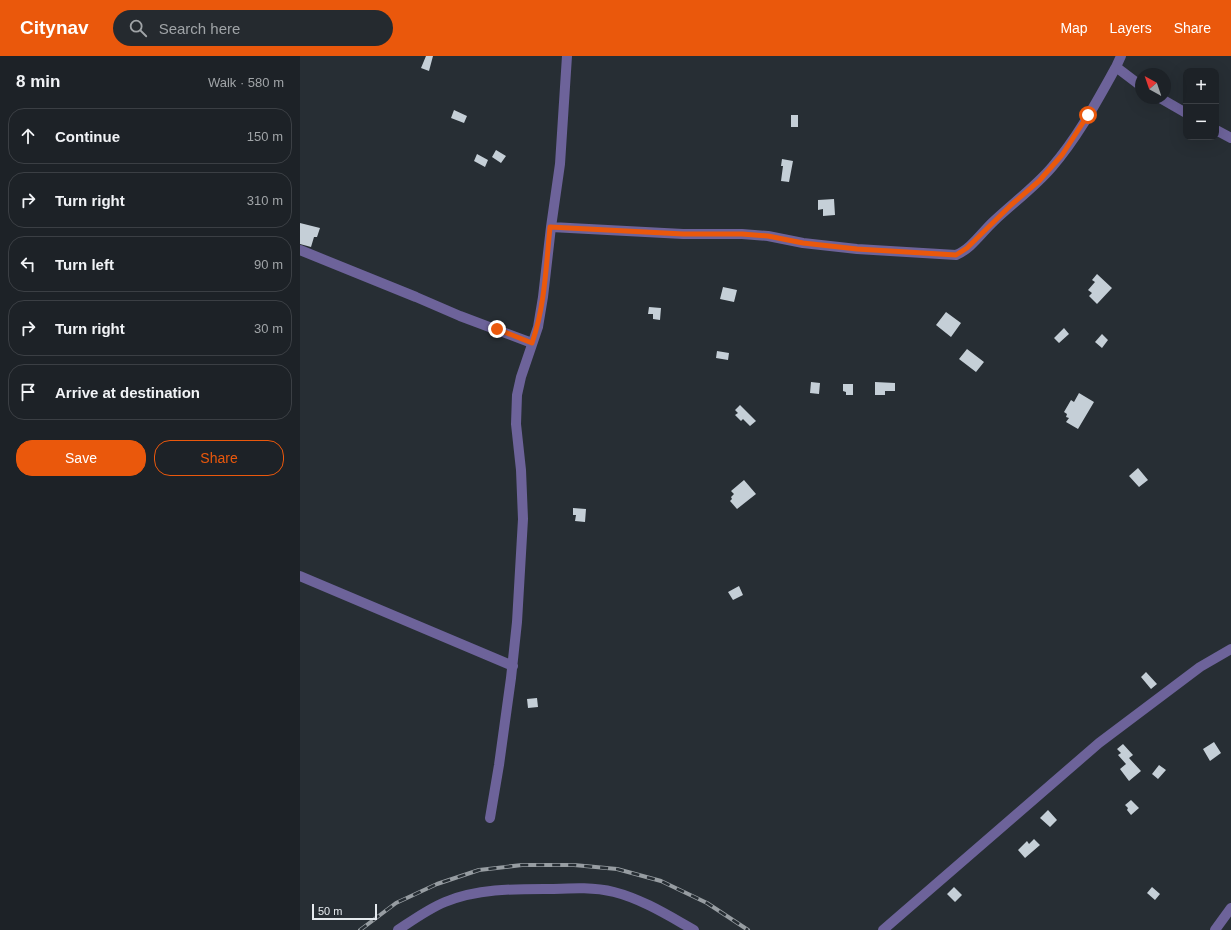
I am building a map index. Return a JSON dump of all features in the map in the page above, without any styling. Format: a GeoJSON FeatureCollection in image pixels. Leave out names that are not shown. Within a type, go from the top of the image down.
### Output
{"type":"FeatureCollection","features":[{"type":"Feature","properties":{"kind":"street"},"geometry":{"type":"LineString","coordinates":[[490,818],[513,666],[517,622],[523,519],[521,470],[516,424],[517,395],[520,377],[538,327],[543,297],[550,227],[560,164],[567,56]]}},
{"type":"Feature","properties":{"kind":"street"},"geometry":{"type":"LineString","coordinates":[[550,227],[683,234],[742,234],[768,236],[803,243],[857,249],[956,255],[967,248],[1011,205],[1039,181],[1062,155],[1088,115],[1121,56]]}},
{"type":"Feature","properties":{"kind":"street"},"geometry":{"type":"LineString","coordinates":[[1116,67],[1135,81]]}},
{"type":"Feature","properties":{"kind":"street"},"geometry":{"type":"LineString","coordinates":[[1170,104],[1183,111]]}},
{"type":"Feature","properties":{"kind":"street"},"geometry":{"type":"LineString","coordinates":[[1219,132],[1231,138]]}},
{"type":"Feature","properties":{"kind":"street"},"geometry":{"type":"LineString","coordinates":[[300,250],[460,316],[532,343]]}},
{"type":"Feature","properties":{"kind":"street"},"geometry":{"type":"LineString","coordinates":[[300,576],[513,666]]}},
{"type":"Feature","properties":{"kind":"street"},"geometry":{"type":"LineString","coordinates":[[883,930],[1099,743],[1200,667],[1231,649]]}},
{"type":"Feature","properties":{"kind":"street"},"geometry":{"type":"LineString","coordinates":[[398,930],[423,913],[445,902],[482,892],[500,889],[584,888],[615,892],[630,897],[668,915],[694,930]]}},
{"type":"Feature","properties":{"kind":"street"},"geometry":{"type":"LineString","coordinates":[[1215,930],[1231,908]]}},
{"type":"Feature","properties":{"kind":"building"},"geometry":{"type":"Polygon","coordinates":[[[426,56],[433,56],[429,71],[421,68],[426,56]]]}},
{"type":"Feature","properties":{"kind":"building"},"geometry":{"type":"Polygon","coordinates":[[[454,110],[467,116],[464,123],[451,118],[454,110]]]}},
{"type":"Feature","properties":{"kind":"building"},"geometry":{"type":"Polygon","coordinates":[[[791,115],[798,115],[798,127],[791,127],[791,115]]]}},
{"type":"Feature","properties":{"kind":"building"},"geometry":{"type":"Polygon","coordinates":[[[496,150],[506,156],[501,163],[492,157],[496,150]]]}},
{"type":"Feature","properties":{"kind":"building"},"geometry":{"type":"Polygon","coordinates":[[[477,154],[488,160],[485,167],[474,161],[477,154]]]}},
{"type":"Feature","properties":{"kind":"building"},"geometry":{"type":"Polygon","coordinates":[[[782,159],[793,161],[789,182],[781,181],[783,166],[781,166],[782,159]]]}},
{"type":"Feature","properties":{"kind":"building"},"geometry":{"type":"Polygon","coordinates":[[[834,199],[835,215],[823,216],[823,209],[818,210],[818,200],[834,199]]]}},
{"type":"Feature","properties":{"kind":"building"},"geometry":{"type":"Polygon","coordinates":[[[300,223],[320,228],[317,237],[314,237],[311,247],[300,244],[300,223]]]}},
{"type":"Feature","properties":{"kind":"building"},"geometry":{"type":"Polygon","coordinates":[[[1097,274],[1112,288],[1097,304],[1089,296],[1092,293],[1088,290],[1095,282],[1092,280],[1097,274]]]}},
{"type":"Feature","properties":{"kind":"building"},"geometry":{"type":"Polygon","coordinates":[[[723,287],[737,290],[734,302],[720,299],[723,287]]]}},
{"type":"Feature","properties":{"kind":"building"},"geometry":{"type":"Polygon","coordinates":[[[649,307],[661,308],[660,320],[653,319],[653,314],[648,314],[649,307]]]}},
{"type":"Feature","properties":{"kind":"building"},"geometry":{"type":"Polygon","coordinates":[[[946,312],[961,323],[951,337],[936,325],[946,312]]]}},
{"type":"Feature","properties":{"kind":"building"},"geometry":{"type":"Polygon","coordinates":[[[1064,328],[1069,334],[1059,343],[1054,338],[1064,328]]]}},
{"type":"Feature","properties":{"kind":"building"},"geometry":{"type":"Polygon","coordinates":[[[1102,334],[1108,340],[1102,348],[1095,342],[1102,334]]]}},
{"type":"Feature","properties":{"kind":"building"},"geometry":{"type":"Polygon","coordinates":[[[967,349],[984,362],[976,372],[959,359],[967,349]]]}},
{"type":"Feature","properties":{"kind":"building"},"geometry":{"type":"Polygon","coordinates":[[[717,351],[729,353],[728,360],[716,358],[717,351]]]}},
{"type":"Feature","properties":{"kind":"building"},"geometry":{"type":"Polygon","coordinates":[[[811,382],[820,383],[819,394],[810,393],[811,382]]]}},
{"type":"Feature","properties":{"kind":"building"},"geometry":{"type":"Polygon","coordinates":[[[875,382],[895,383],[895,391],[885,391],[885,395],[875,395],[875,382]]]}},
{"type":"Feature","properties":{"kind":"building"},"geometry":{"type":"Polygon","coordinates":[[[843,384],[853,384],[853,395],[846,395],[846,392],[843,391],[843,384]]]}},
{"type":"Feature","properties":{"kind":"building"},"geometry":{"type":"Polygon","coordinates":[[[1079,393],[1094,402],[1078,429],[1066,422],[1069,418],[1066,417],[1067,414],[1064,412],[1071,400],[1074,402],[1079,393]]]}},
{"type":"Feature","properties":{"kind":"building"},"geometry":{"type":"Polygon","coordinates":[[[740,405],[756,421],[750,426],[743,419],[741,421],[735,415],[738,413],[735,410],[740,405]]]}},
{"type":"Feature","properties":{"kind":"building"},"geometry":{"type":"Polygon","coordinates":[[[1138,468],[1148,480],[1139,487],[1129,476],[1138,468]]]}},
{"type":"Feature","properties":{"kind":"building"},"geometry":{"type":"Polygon","coordinates":[[[744,480],[756,494],[737,509],[730,501],[734,494],[731,491],[744,480]]]}},
{"type":"Feature","properties":{"kind":"building"},"geometry":{"type":"Polygon","coordinates":[[[573,508],[586,509],[585,522],[575,521],[576,515],[573,515],[573,508]]]}},
{"type":"Feature","properties":{"kind":"building"},"geometry":{"type":"Polygon","coordinates":[[[739,586],[743,595],[733,600],[728,592],[739,586]]]}},
{"type":"Feature","properties":{"kind":"building"},"geometry":{"type":"Polygon","coordinates":[[[1146,672],[1157,684],[1151,689],[1141,677],[1146,672]]]}},
{"type":"Feature","properties":{"kind":"building"},"geometry":{"type":"Polygon","coordinates":[[[537,698],[538,707],[528,708],[527,699],[537,698]]]}},
{"type":"Feature","properties":{"kind":"building"},"geometry":{"type":"Polygon","coordinates":[[[1214,742],[1221,753],[1210,761],[1203,749],[1214,742]]]}},
{"type":"Feature","properties":{"kind":"building"},"geometry":{"type":"Polygon","coordinates":[[[1123,744],[1133,755],[1129,758],[1141,771],[1129,781],[1120,769],[1126,764],[1118,755],[1121,753],[1117,749],[1123,744]]]}},
{"type":"Feature","properties":{"kind":"building"},"geometry":{"type":"Polygon","coordinates":[[[1159,765],[1166,770],[1158,779],[1152,774],[1159,765]]]}},
{"type":"Feature","properties":{"kind":"building"},"geometry":{"type":"Polygon","coordinates":[[[1131,800],[1139,808],[1131,815],[1125,805],[1131,800]]]}},
{"type":"Feature","properties":{"kind":"building"},"geometry":{"type":"Polygon","coordinates":[[[1048,810],[1057,820],[1050,827],[1040,818],[1048,810]]]}},
{"type":"Feature","properties":{"kind":"building"},"geometry":{"type":"Polygon","coordinates":[[[1034,839],[1040,845],[1025,858],[1018,850],[1027,841],[1029,844],[1034,839]]]}},
{"type":"Feature","properties":{"kind":"building"},"geometry":{"type":"Polygon","coordinates":[[[954,887],[962,895],[955,902],[947,894],[954,887]]]}},
{"type":"Feature","properties":{"kind":"building"},"geometry":{"type":"Polygon","coordinates":[[[1152,887],[1160,894],[1155,900],[1147,893],[1152,887]]]}},
{"type":"Feature","properties":{"kind":"railway"},"geometry":{"type":"LineString","coordinates":[[360,930],[396,903],[437,884],[479,870],[522,865],[574,865],[617,869],[661,881],[707,903],[748,930]]}},
{"type":"Feature","properties":{"kind":"route"},"geometry":{"type":"LineString","coordinates":[[497,329],[532,343],[538,327],[543,297],[550,227],[632,230],[683,234],[742,234],[768,236],[803,243],[857,249],[927,253],[951,256],[956,255],[963,252],[1011,205],[1039,181],[1062,155],[1088,115]]}}]}
